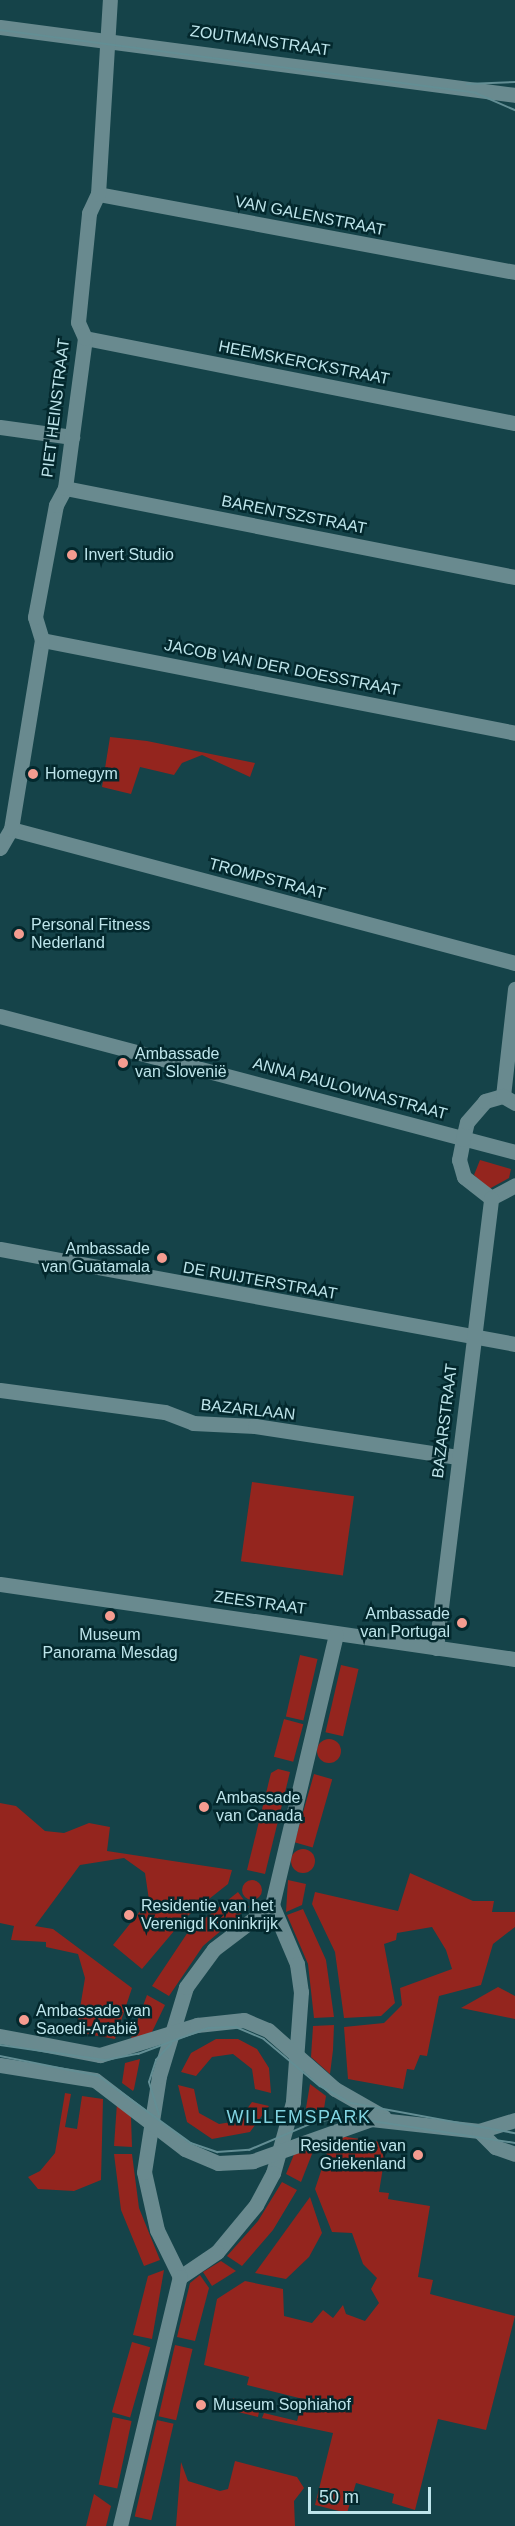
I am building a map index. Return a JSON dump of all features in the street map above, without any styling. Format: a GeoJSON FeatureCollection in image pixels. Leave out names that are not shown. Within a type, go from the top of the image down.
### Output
{"type":"FeatureCollection","features":[{"type":"Feature","properties":{"kind":"street","name":"PIET HEINSTRAAT"},"geometry":{"type":"LineString","coordinates":[[0,848],[11,828],[42,640],[35,617],[56,505],[65,488],[85,338],[78,322],[89,213],[98,194],[110,0]]}},
{"type":"Feature","properties":{"kind":"street","name":"ZOUTMANSTRAAT"},"geometry":{"type":"LineString","coordinates":[[0,27],[106,38],[515,95]]}},
{"type":"Feature","properties":{"kind":"street","name":"VAN GALENSTRAAT"},"geometry":{"type":"LineString","coordinates":[[98,194],[515,272]]}},
{"type":"Feature","properties":{"kind":"street","name":"HEEMSKERCKSTRAAT"},"geometry":{"type":"LineString","coordinates":[[85,338],[515,423]]}},
{"type":"Feature","properties":{"kind":"street"},"geometry":{"type":"LineString","coordinates":[[0,427],[72,437]]}},
{"type":"Feature","properties":{"kind":"street","name":"BARENTSZSTRAAT"},"geometry":{"type":"LineString","coordinates":[[65,488],[515,578]]}},
{"type":"Feature","properties":{"kind":"street","name":"JACOB VAN DER DOESSTRAAT"},"geometry":{"type":"LineString","coordinates":[[42,640],[515,733]]}},
{"type":"Feature","properties":{"kind":"street","name":"TROMPSTRAAT"},"geometry":{"type":"LineString","coordinates":[[11,828],[515,963]]}},
{"type":"Feature","properties":{"kind":"street"},"geometry":{"type":"LineString","coordinates":[[515,990],[509,1100],[476,1107],[463,1139],[459,1160],[464,1177],[490,1198],[515,1185]]}},
{"type":"Feature","properties":{"kind":"street","name":"ANNA PAULOWNASTRAAT"},"geometry":{"type":"LineString","coordinates":[[0,1016],[515,1152]]}},
{"type":"Feature","properties":{"kind":"street","name":"BAZARSTRAAT"},"geometry":{"type":"LineString","coordinates":[[436,1648],[490,1198]]}},
{"type":"Feature","properties":{"kind":"street","name":"DE RUIJTERSTRAAT"},"geometry":{"type":"LineString","coordinates":[[0,1249],[515,1344]]}},
{"type":"Feature","properties":{"kind":"street","name":"BAZARLAAN"},"geometry":{"type":"LineString","coordinates":[[0,1390],[165,1412],[194,1423],[336,1438],[458,1457]]}},
{"type":"Feature","properties":{"kind":"street","name":"ZEESTRAAT"},"geometry":{"type":"LineString","coordinates":[[0,1584],[515,1659]]}},
{"type":"Feature","properties":{"kind":"street"},"geometry":{"type":"LineString","coordinates":[[180,2277],[238,2230],[273,2173],[275,2152],[293,2102],[299,2056],[297,1964],[272,1905],[336,1634]]}},
{"type":"Feature","properties":{"kind":"street"},"geometry":{"type":"LineString","coordinates":[[120,2526],[180,2277],[148,2196],[145,2152],[172,2035],[186,1987],[214,1949],[272,1905]]}},
{"type":"Feature","properties":{"kind":"street"},"geometry":{"type":"LineString","coordinates":[[0,2036],[100,2055],[123,2052],[213,2021],[244,2020],[268,2030],[335,2089],[384,2117],[479,2132],[515,2120]]}},
{"type":"Feature","properties":{"kind":"street"},"geometry":{"type":"LineString","coordinates":[[0,2065],[95,2080],[185,2149],[218,2163],[275,2152],[325,2132],[384,2117]]}},
{"type":"Feature","properties":{"kind":"street"},"geometry":{"type":"LineString","coordinates":[[479,2132],[495,2147],[515,2154]]}},
{"type":"Feature","properties":{"kind":"shaded area"},"geometry":{"type":"Polygon","coordinates":[[[110,737],[147,741],[255,763],[250,777],[202,755],[182,763],[174,775],[140,767],[131,794],[102,787],[110,737]]]}},
{"type":"Feature","properties":{"kind":"shaded area"},"geometry":{"type":"Polygon","coordinates":[[[480,1160],[511,1169],[509,1178],[489,1189],[474,1175],[480,1160]]]}},
{"type":"Feature","properties":{"kind":"shaded area"},"geometry":{"type":"Polygon","coordinates":[[[252,1482],[354,1496],[343,1576],[241,1561],[252,1482]]]}},
{"type":"Feature","properties":{"kind":"shaded area"},"geometry":{"type":"Polygon","coordinates":[[[300,1655],[318,1659],[303,1720],[286,1716],[300,1655]]]}},
{"type":"Feature","properties":{"kind":"shaded area"},"geometry":{"type":"Polygon","coordinates":[[[341,1665],[359,1669],[343,1736],[325,1732],[341,1665]]]}},
{"type":"Feature","properties":{"kind":"shaded area"},"geometry":{"type":"Polygon","coordinates":[[[284,1719],[303,1724],[293,1762],[274,1757],[284,1719]]]}},
{"type":"Feature","properties":{"kind":"shaded area"},"geometry":{"type":"Polygon","coordinates":[[[329,1739],[338,1742],[341,1751],[338,1760],[329,1763],[320,1760],[317,1751],[320,1742],[329,1739]]]}},
{"type":"Feature","properties":{"kind":"shaded area"},"geometry":{"type":"Polygon","coordinates":[[[278,1769],[290,1772],[265,1874],[247,1870],[271,1773],[278,1769]]]}},
{"type":"Feature","properties":{"kind":"shaded area"},"geometry":{"type":"Polygon","coordinates":[[[314,1774],[332,1779],[313,1847],[294,1842],[314,1774]]]}},
{"type":"Feature","properties":{"kind":"shaded area"},"geometry":{"type":"Polygon","coordinates":[[[0,1803],[16,1806],[45,1831],[64,1833],[89,1823],[110,1827],[107,1851],[232,1870],[228,1884],[185,1918],[142,1969],[113,1945],[149,1900],[145,1873],[124,1858],[80,1865],[35,1926],[53,1929],[132,1988],[115,2039],[76,2032],[85,1978],[78,1954],[46,1947],[46,1942],[11,1940],[14,1926],[0,1923],[0,1803]]]}},
{"type":"Feature","properties":{"kind":"shaded area"},"geometry":{"type":"Polygon","coordinates":[[[298,1849],[308,1849],[315,1856],[315,1866],[308,1873],[298,1873],[291,1866],[291,1856],[298,1849]]]}},
{"type":"Feature","properties":{"kind":"shaded area"},"geometry":{"type":"Polygon","coordinates":[[[410,1873],[473,1901],[494,1901],[492,1912],[515,1912],[515,1927],[493,1944],[481,1985],[439,1996],[427,2056],[420,2055],[414,2070],[407,2069],[403,2089],[348,2079],[344,2027],[384,2023],[402,2005],[400,1988],[452,1969],[446,1950],[432,1927],[397,1933],[396,1940],[384,1944],[395,2003],[381,2016],[344,2018],[335,1952],[312,1904],[315,1892],[398,1911],[410,1873]]]}},
{"type":"Feature","properties":{"kind":"shaded area"},"geometry":{"type":"Polygon","coordinates":[[[248,1880],[256,1880],[262,1886],[262,1894],[256,1900],[248,1900],[242,1894],[242,1886],[248,1880]]]}},
{"type":"Feature","properties":{"kind":"shaded area"},"geometry":{"type":"Polygon","coordinates":[[[288,1880],[306,1884],[302,1905],[286,1912],[288,1880]]]}},
{"type":"Feature","properties":{"kind":"shaded area"},"geometry":{"type":"Polygon","coordinates":[[[238,1892],[249,1907],[203,1946],[169,1996],[152,1986],[188,1932],[238,1892]]]}},
{"type":"Feature","properties":{"kind":"shaded area"},"geometry":{"type":"Polygon","coordinates":[[[303,1909],[326,1960],[334,2017],[314,2018],[308,1964],[287,1915],[303,1909]]]}},
{"type":"Feature","properties":{"kind":"shaded area"},"geometry":{"type":"Polygon","coordinates":[[[498,1987],[515,1996],[515,2019],[461,2008],[498,1987]]]}},
{"type":"Feature","properties":{"kind":"shaded area"},"geometry":{"type":"Polygon","coordinates":[[[147,1995],[165,2005],[152,2032],[130,2041],[147,1995]]]}},
{"type":"Feature","properties":{"kind":"shaded area"},"geometry":{"type":"Polygon","coordinates":[[[334,2025],[330,2074],[311,2057],[313,2026],[334,2025]]]}},
{"type":"Feature","properties":{"kind":"shaded area"},"geometry":{"type":"Polygon","coordinates":[[[216,2039],[238,2039],[257,2049],[269,2068],[271,2093],[255,2089],[252,2069],[233,2054],[212,2057],[196,2076],[181,2072],[191,2053],[216,2039]]]}},
{"type":"Feature","properties":{"kind":"shaded area"},"geometry":{"type":"Polygon","coordinates":[[[140,2059],[133,2091],[122,2083],[125,2063],[140,2059]]]}},
{"type":"Feature","properties":{"kind":"shaded area"},"geometry":{"type":"Polygon","coordinates":[[[310,2084],[326,2096],[323,2115],[304,2120],[310,2084]]]}},
{"type":"Feature","properties":{"kind":"shaded area"},"geometry":{"type":"Polygon","coordinates":[[[178,2085],[194,2089],[199,2113],[219,2124],[238,2121],[252,2102],[269,2106],[250,2132],[212,2139],[187,2122],[178,2085]]]}},
{"type":"Feature","properties":{"kind":"shaded area"},"geometry":{"type":"Polygon","coordinates":[[[65,2093],[71,2094],[65,2127],[77,2129],[82,2096],[103,2099],[101,2180],[74,2191],[38,2189],[28,2177],[40,2171],[55,2153],[65,2093]]]}},
{"type":"Feature","properties":{"kind":"shaded area"},"geometry":{"type":"Polygon","coordinates":[[[117,2103],[131,2117],[132,2147],[114,2146],[117,2103]]]}},
{"type":"Feature","properties":{"kind":"shaded area"},"geometry":{"type":"Polygon","coordinates":[[[333,2135],[387,2143],[379,2192],[389,2193],[388,2199],[430,2206],[418,2277],[433,2280],[430,2294],[515,2316],[486,2430],[438,2419],[415,2510],[392,2503],[394,2494],[356,2483],[347,2513],[315,2505],[333,2433],[262,2418],[264,2413],[297,2421],[303,2399],[247,2385],[249,2377],[204,2365],[217,2299],[245,2281],[283,2289],[284,2316],[312,2323],[323,2310],[333,2318],[343,2305],[346,2314],[365,2321],[379,2303],[371,2289],[377,2278],[363,2264],[352,2233],[332,2232],[315,2189],[333,2135]]]}},
{"type":"Feature","properties":{"kind":"shaded area"},"geometry":{"type":"Polygon","coordinates":[[[319,2136],[301,2182],[286,2174],[297,2147],[319,2136]]]}},
{"type":"Feature","properties":{"kind":"shaded area"},"geometry":{"type":"Polygon","coordinates":[[[114,2154],[132,2154],[139,2208],[160,2260],[144,2266],[121,2210],[114,2154]]]}},
{"type":"Feature","properties":{"kind":"shaded area"},"geometry":{"type":"Polygon","coordinates":[[[282,2182],[297,2190],[273,2230],[242,2266],[227,2256],[258,2221],[282,2182]]]}},
{"type":"Feature","properties":{"kind":"shaded area"},"geometry":{"type":"Polygon","coordinates":[[[310,2197],[322,2233],[309,2257],[286,2279],[255,2273],[310,2197]]]}},
{"type":"Feature","properties":{"kind":"shaded area"},"geometry":{"type":"Polygon","coordinates":[[[221,2261],[236,2271],[212,2286],[203,2272],[221,2261]]]}},
{"type":"Feature","properties":{"kind":"shaded area"},"geometry":{"type":"Polygon","coordinates":[[[164,2270],[152,2339],[133,2335],[148,2276],[164,2270]]]}},
{"type":"Feature","properties":{"kind":"shaded area"},"geometry":{"type":"Polygon","coordinates":[[[200,2275],[209,2288],[195,2341],[177,2337],[190,2283],[200,2275]]]}},
{"type":"Feature","properties":{"kind":"shaded area"},"geometry":{"type":"Polygon","coordinates":[[[132,2342],[150,2347],[130,2417],[112,2412],[132,2342]]]}},
{"type":"Feature","properties":{"kind":"shaded area"},"geometry":{"type":"Polygon","coordinates":[[[175,2345],[193,2349],[176,2420],[159,2416],[175,2345]]]}},
{"type":"Feature","properties":{"kind":"shaded area"},"geometry":{"type":"Polygon","coordinates":[[[233,2398],[259,2412],[258,2417],[230,2410],[233,2398]]]}},
{"type":"Feature","properties":{"kind":"shaded area"},"geometry":{"type":"Polygon","coordinates":[[[113,2417],[132,2421],[117,2488],[99,2484],[113,2417]]]}},
{"type":"Feature","properties":{"kind":"shaded area"},"geometry":{"type":"Polygon","coordinates":[[[157,2420],[174,2424],[151,2520],[135,2516],[157,2420]]]}},
{"type":"Feature","properties":{"kind":"shaded area"},"geometry":{"type":"Polygon","coordinates":[[[235,2461],[297,2477],[304,2488],[294,2501],[295,2526],[176,2526],[181,2462],[188,2481],[220,2491],[228,2489],[235,2461]]]}},
{"type":"Feature","properties":{"kind":"shaded area"},"geometry":{"type":"Polygon","coordinates":[[[94,2494],[111,2506],[106,2526],[86,2526],[94,2494]]]}},
{"type":"Feature","properties":{"kind":"tram line"},"geometry":{"type":"LineString","coordinates":[[0,30],[476,93],[515,110]]}},
{"type":"Feature","properties":{"kind":"tram line"},"geometry":{"type":"LineString","coordinates":[[467,84],[515,82]]}},
{"type":"Feature","properties":{"kind":"tram line"},"geometry":{"type":"LineString","coordinates":[[0,2045],[106,2060],[138,2054],[208,2028],[236,2027],[264,2039],[320,2086],[351,2103],[515,2133]]}},
{"type":"Feature","properties":{"kind":"tram line"},"geometry":{"type":"LineString","coordinates":[[159,2115],[149,2082],[156,2060],[171,2044]]}},
{"type":"Feature","properties":{"kind":"tram line"},"geometry":{"type":"LineString","coordinates":[[0,2056],[99,2076],[191,2143],[217,2152],[249,2150],[315,2122],[346,2117],[515,2143]]}},
{"type":"Feature","properties":{"kind":"place","name":"Invert Studio"},"geometry":{"type":"Point","coordinates":[72,555]}},
{"type":"Feature","properties":{"kind":"place","name":"Homegym"},"geometry":{"type":"Point","coordinates":[33,774]}},
{"type":"Feature","properties":{"kind":"place","name":"Personal Fitness Nederland"},"geometry":{"type":"Point","coordinates":[19,934]}},
{"type":"Feature","properties":{"kind":"place","name":"Ambassade van Slovenië"},"geometry":{"type":"Point","coordinates":[123,1063]}},
{"type":"Feature","properties":{"kind":"place","name":"Ambassade van Guatamala"},"geometry":{"type":"Point","coordinates":[162,1258]}},
{"type":"Feature","properties":{"kind":"place","name":"Museum Panorama Mesdag"},"geometry":{"type":"Point","coordinates":[110,1616]}},
{"type":"Feature","properties":{"kind":"place","name":"Ambassade van Portugal"},"geometry":{"type":"Point","coordinates":[462,1623]}},
{"type":"Feature","properties":{"kind":"place","name":"Ambassade van Canada"},"geometry":{"type":"Point","coordinates":[204,1807]}},
{"type":"Feature","properties":{"kind":"place","name":"Residentie van het Verenigd Koninkrijk"},"geometry":{"type":"Point","coordinates":[129,1915]}},
{"type":"Feature","properties":{"kind":"place","name":"Ambassade van Saoedi-Arabië"},"geometry":{"type":"Point","coordinates":[24,2020]}},
{"type":"Feature","properties":{"kind":"place","name":"Residentie van Griekenland"},"geometry":{"type":"Point","coordinates":[418,2155]}},
{"type":"Feature","properties":{"kind":"place","name":"Museum Sophiahof"},"geometry":{"type":"Point","coordinates":[201,2405]}},
{"type":"Feature","properties":{"kind":"district","name":"WILLEMSPARK"},"geometry":{"type":"Point","coordinates":[299,2117]}}]}
